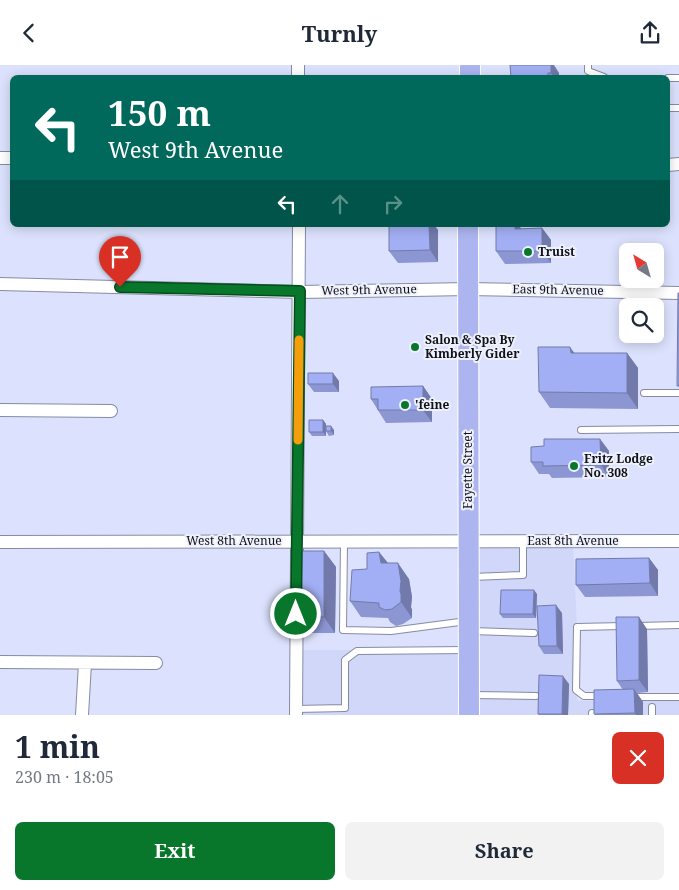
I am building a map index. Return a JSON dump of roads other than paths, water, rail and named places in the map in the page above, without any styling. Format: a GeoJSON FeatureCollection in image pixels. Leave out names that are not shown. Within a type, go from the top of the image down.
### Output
{"type":"FeatureCollection","features":[{"type":"Feature","properties":{"kind":"main road","name":"Fayette Street"},"geometry":{"type":"LineString","coordinates":[[468,227],[469,715]]}},
{"type":"Feature","properties":{"kind":"street"},"geometry":{"type":"LineString","coordinates":[[296,712],[299,227]]}},
{"type":"Feature","properties":{"kind":"street","name":"West 9th Avenue"},"geometry":{"type":"LineString","coordinates":[[0,284],[300,291],[468,289]]}},
{"type":"Feature","properties":{"kind":"street","name":"East 9th Avenue"},"geometry":{"type":"LineString","coordinates":[[468,289],[679,293]]}},
{"type":"Feature","properties":{"kind":"street"},"geometry":{"type":"LineString","coordinates":[[0,410],[111,411]]}},
{"type":"Feature","properties":{"kind":"street","name":"West 8th Avenue"},"geometry":{"type":"LineString","coordinates":[[0,542],[468,541]]}},
{"type":"Feature","properties":{"kind":"street","name":"East 8th Avenue"},"geometry":{"type":"LineString","coordinates":[[468,541],[679,541]]}},
{"type":"Feature","properties":{"kind":"street"},"geometry":{"type":"LineString","coordinates":[[0,662],[156,663]]}},
{"type":"Feature","properties":{"kind":"street"},"geometry":{"type":"LineString","coordinates":[[82,715],[86,663]]}},
{"type":"Feature","properties":{"kind":"lane"},"geometry":{"type":"LineString","coordinates":[[588,65],[588,71],[599,75]]}},
{"type":"Feature","properties":{"kind":"lane"},"geometry":{"type":"LineString","coordinates":[[644,393],[679,393]]}},
{"type":"Feature","properties":{"kind":"lane"},"geometry":{"type":"LineString","coordinates":[[581,430],[679,429]]}},
{"type":"Feature","properties":{"kind":"lane"},"geometry":{"type":"LineString","coordinates":[[344,541],[343,630],[468,634],[534,633]]}},
{"type":"Feature","properties":{"kind":"lane"},"geometry":{"type":"LineString","coordinates":[[468,577],[522,575],[523,541]]}},
{"type":"Feature","properties":{"kind":"lane"},"geometry":{"type":"LineString","coordinates":[[603,696],[584,696],[576,690],[577,627],[679,625]]}},
{"type":"Feature","properties":{"kind":"lane"},"geometry":{"type":"LineString","coordinates":[[296,712],[345,708],[345,660],[357,651],[468,634]]}},
{"type":"Feature","properties":{"kind":"lane"},"geometry":{"type":"LineString","coordinates":[[468,695],[536,696]]}},
{"type":"Feature","properties":{"kind":"lane"},"geometry":{"type":"LineString","coordinates":[[622,696],[679,697]]}},
{"type":"Feature","properties":{"kind":"lane"},"geometry":{"type":"LineString","coordinates":[[652,707],[652,715]]}},
{"type":"Feature","properties":{"kind":"place","name":"Truist"},"geometry":{"type":"Point","coordinates":[528,252]}},
{"type":"Feature","properties":{"kind":"place","name":"Salon & Spa By Kimberly Gider"},"geometry":{"type":"Point","coordinates":[415,347]}},
{"type":"Feature","properties":{"kind":"place","name":"'feine"},"geometry":{"type":"Point","coordinates":[405,405]}},
{"type":"Feature","properties":{"kind":"place","name":"Fritz Lodge No. 308"},"geometry":{"type":"Point","coordinates":[574,466]}}]}
